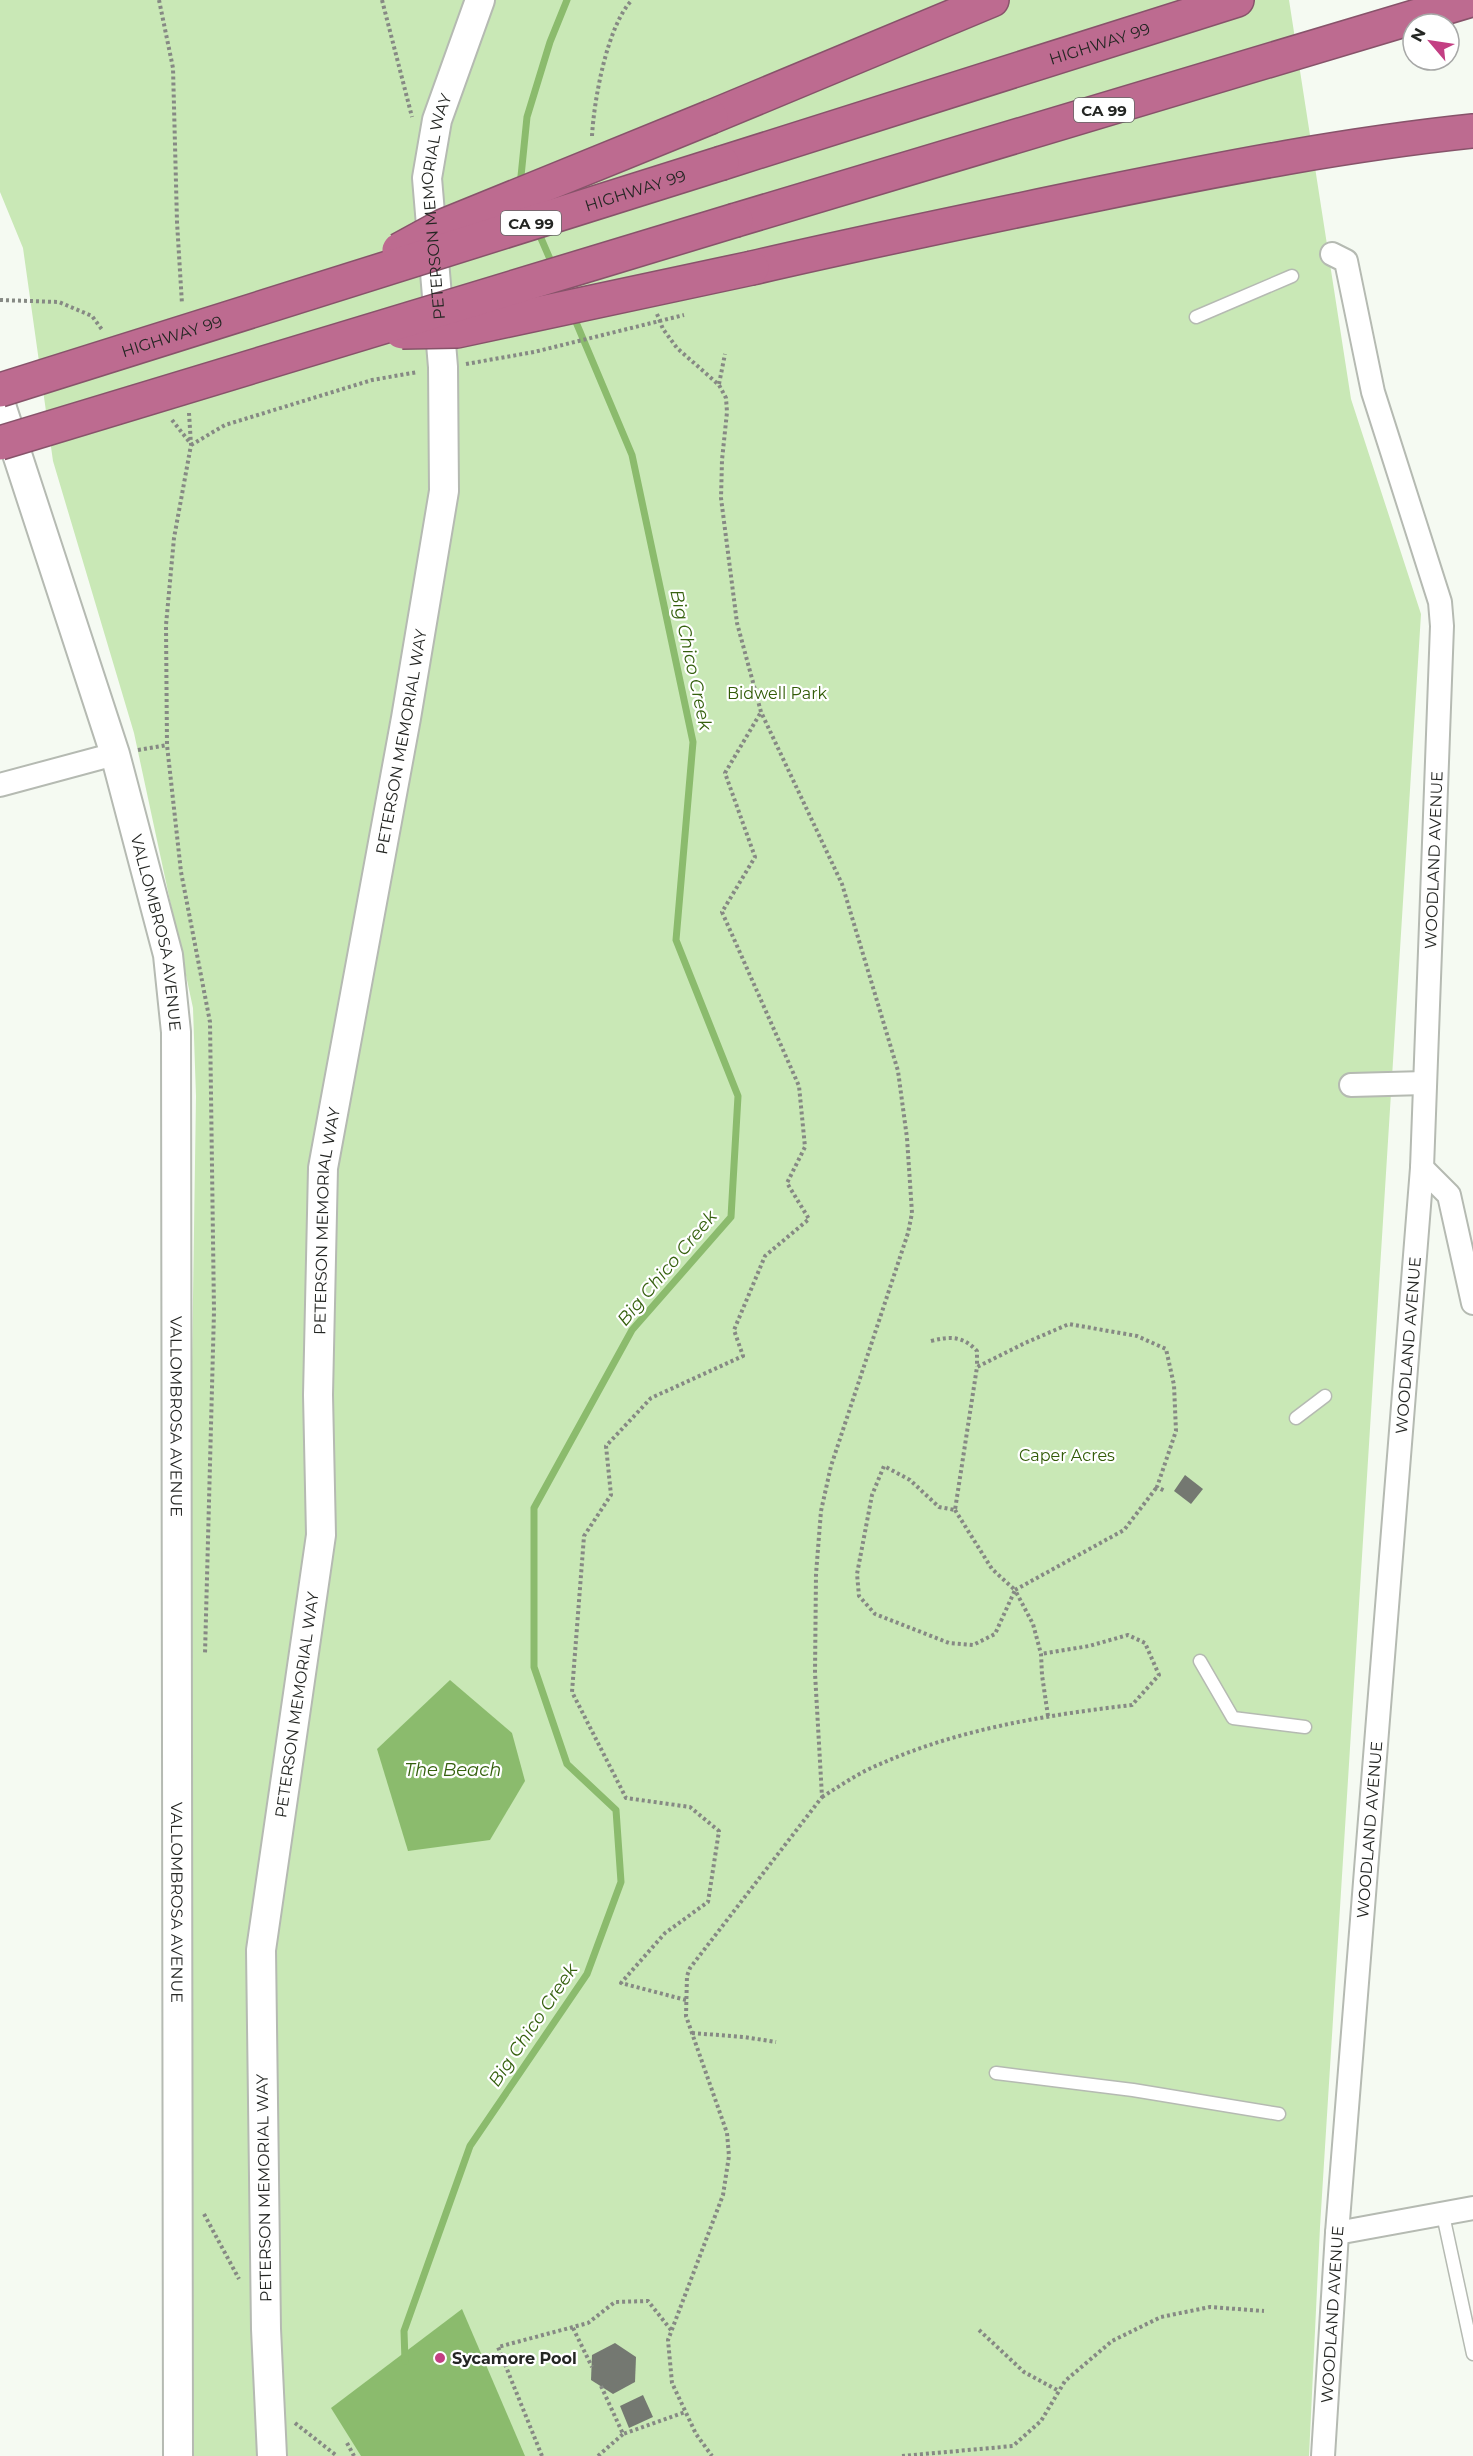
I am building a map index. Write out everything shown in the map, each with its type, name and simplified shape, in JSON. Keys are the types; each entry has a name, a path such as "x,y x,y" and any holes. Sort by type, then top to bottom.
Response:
{"highway":[{"path":"340,284 443,226 992,0"},
{"name":"HIGHWAY 99","path":"0,390 1236,0"},
{"name":"CA 99","path":"0,443 1471,0"},
{"path":"367,332 457,331 886,237 1155,183 1387,140 1473,131"}],"street":[{"name":"PETERSON MEMORIAL WAY","path":"272,2456 262,2146 261,1950 321,1535 318,1395 322,1168 404,729 444,491 443,367 427,178 437,120 480,0"},
{"name":"WOODLAND AVENUE","path":"1323,2456 1337,2233 1422,1168 1442,626 1440,602 1373,392 1346,261 1332,254"},
{"name":"VALLOMBROSA AVENUE","path":"0,402 115,754 168,955 176,1032 178,2456"},
{"path":"0,784 115,754"},
{"path":"1351,1085 1425,1083"},
{"path":"1422,1168 1449,1195 1473,1303"},
{"path":"1337,2233 1473,2208"}],"lane":[{"path":"1196,317 1292,276"},
{"path":"1296,1418 1325,1396"},
{"path":"1200,1661 1233,1718 1305,1727"},
{"path":"996,2073 1133,2090 1279,2114"},
{"path":"1443,2215 1473,2354"}],"path":[{"path":"159,0 173,68 177,222 182,304"},
{"path":"382,0 413,123"},
{"path":"191,445 225,425 360,384 534,352 684,315"},
{"path":"725,354 718,385 726,398 727,412 721,498 737,623 761,712 842,884 898,1071 907,1138 912,1213 909,1233 831,1466 821,1511 816,1574 815,1673 822,1797"},
{"path":"167,745 166,625 174,538 191,445 189,410"},
{"path":"686,2000 621,1983 665,1933 708,1902 719,1831 690,1806 626,1798 572,1692 584,1536 611,1495 606,1446 651,1398 743,1356 734,1330 765,1256 809,1219 787,1183 805,1146 799,1086 722,912 755,857 725,773 761,712"},
{"path":"955,1510 939,1507 910,1480 884,1466 872,1495 857,1574 859,1596 874,1614 949,1643 973,1645 994,1634 1015,1590 1125,1530 1157,1487 1176,1431 1174,1385 1166,1349 1137,1336 1069,1324 977,1367"},
{"path":"931,1341 949,1336 968,1341 977,1351 977,1367 955,1510 992,1569 1015,1590 1033,1624 1041,1654 1048,1717"},
{"path":"1157,1487 1165,1491"},
{"path":"712,2456 696,2434 672,2383 668,2340 723,2195 729,2156 727,2133 686,2016 687,1976 690,1968 822,1797 877,1765 948,1738 1048,1717 1132,1705 1159,1675 1145,1643 1128,1635 1089,1646 1041,1654"},
{"path":"692,2033 776,2042"},
{"path":"542,2456 498,2347 588,2324 615,2302 648,2301 672,2331"},
{"path":"902,2456 1013,2446 1041,2421 1065,2381 1113,2341 1161,2317 1210,2307 1264,2311"},
{"path":"573,2328 592,2367"},
{"path":"979,2331 1024,2372 1059,2391"},
{"path":"601,2386 623,2434"},
{"path":"270,2404 337,2456"},
{"path":"598,2456 623,2434 686,2412"},
{"path":"346,2443 354,2456"}],"green space":[{"name":"Bidwell Park","path":"0,0 1289,0 1351,399 1421,614 1320,2227 1309,2456 194,2456 188,2303 190,1498 196,1096 193,1008 134,733 53,461 23,248 0,192"}],"water":[{"name":"The Beach","path":"450,1680 512,1733 525,1781 490,1840 408,1851 377,1749"},
{"name":"Sycamore Pool","path":"462,2309 525,2456 361,2456 331,2408"}],"building":[{"path":"1185,1475 1203,1489 1191,1504 1174,1491"},
{"path":"615,2343 636,2357 635,2382 613,2394 591,2380 592,2355"},
{"path":"643,2395 653,2417 629,2428 620,2406"}],"waterway":[{"name":"Big Chico Creek","path":"520,186 527,117 550,42 567,0"},
{"name":"Big Chico Creek","path":"537,229 553,266"},
{"name":"Big Chico Creek","path":"405,2361 404,2331 470,2146 587,1974 621,1882 616,1810 567,1764 534,1667 534,1508 632,1330 731,1217 738,1096 676,940 693,742 632,455 573,315"}],"place":[{"name":"Sycamore Pool","path":"440,2358"}],"park label":[{"name":"Caper Acres","path":"1067,1455"}]}
